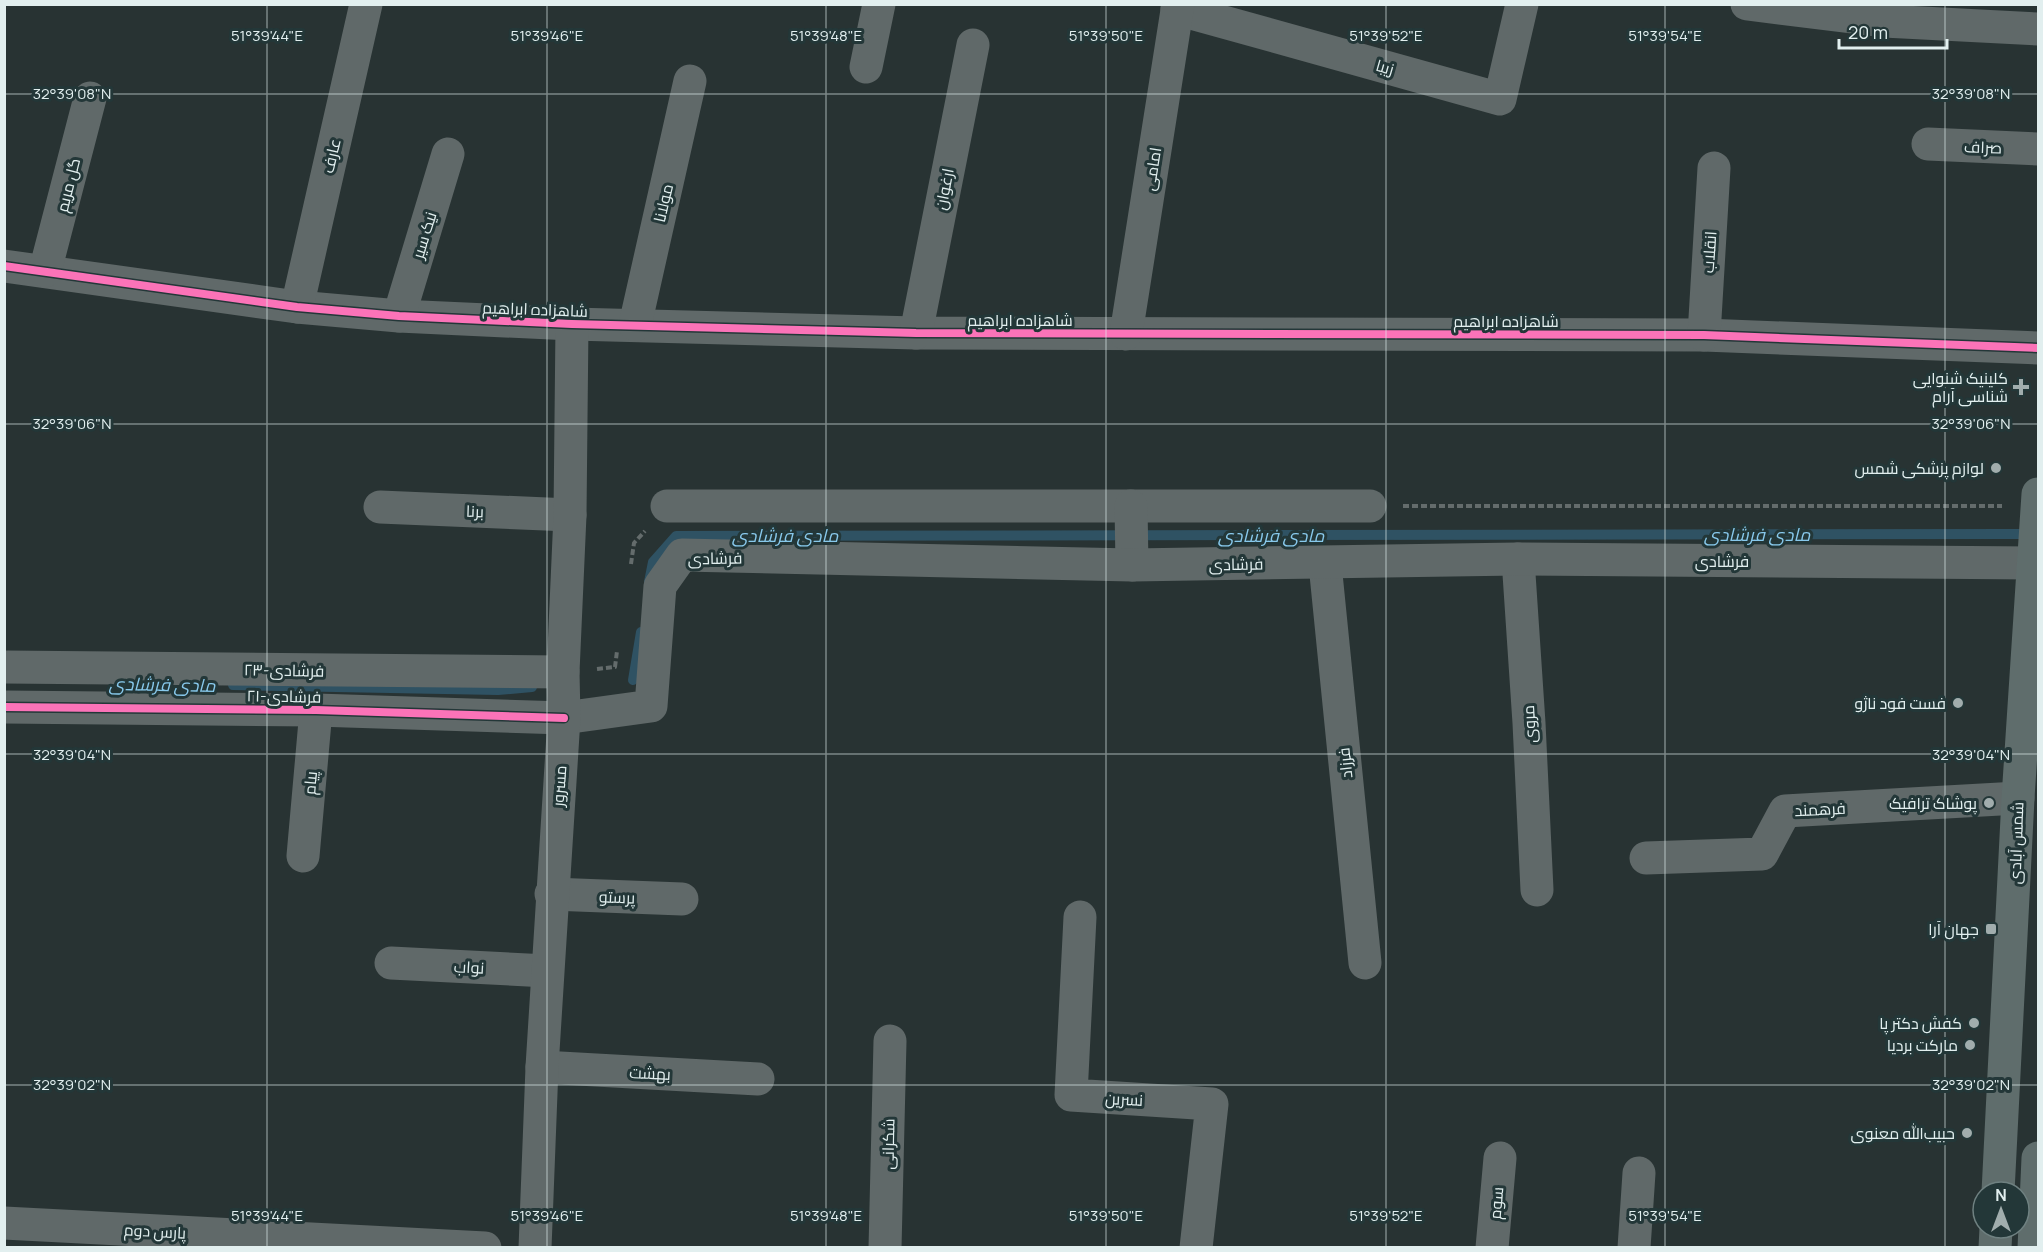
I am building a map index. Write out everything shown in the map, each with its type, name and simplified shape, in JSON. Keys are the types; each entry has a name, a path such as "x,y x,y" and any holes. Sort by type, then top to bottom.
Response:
{"main road":[{"name":"شمس آبادی","path":"1999,1180 2018,798 2038,500"},
{"path":"2034,1248 2038,1158"}],"street":[{"name":"عارف","path":"297,307 366,4"},
{"path":"866,68 879,4"},
{"name":"زیبا","path":"1178,7 1500,99 1522,4"},
{"path":"1747,4 1884,21 2038,29"},
{"name":"امامی","path":"1126,334 1178,7"},
{"name":"ارغوان","path":"916,333 973,45"},
{"name":"مولانا","path":"636,325 690,81"},
{"name":"گل مریم","path":"45,272 90,98"},
{"name":"صراف","path":"1928,144 2038,149"},
{"name":"نیک سیر","path":"399,316 448,154"},
{"name":"انقلاب","path":"1704,335 1714,168"},
{"name":"شاهزاده ابراهیم","path":"4,266 297,307 399,316 572,324 916,333 1704,335 2038,348"},
{"name":"مسرور","path":"535,1248 551,894 564,718 563,672 570,515 572,324"},
{"path":"667,506 1370,506"},
{"path":"1131,506 1132,565"},
{"name":"برنا","path":"380,507 570,515"},
{"name":"فرشادی","path":"564,718 651,706 660,586 682,555 1132,565 1325,564 1518,559 2034,563"},
{"name":"مروی","path":"1518,559 1537,890"},
{"name":"فرزاد","path":"1325,564 1365,963"},
{"name":"۲۳-فرشادی","path":"4,667 563,672"},
{"name":"۲۱-فرشادی","path":"4,707 316,710 564,718"},
{"name":"پیام","path":"303,856 316,710"},
{"name":"فرهمند","path":"1647,858 1762,854 1785,811 2018,798"},
{"name":"پرستو","path":"551,894 682,899"},
{"name":"نسرین","path":"1080,917 1071,1095 1212,1104 1197,1248"},
{"name":"نواب","path":"391,963 547,971"},
{"name":"شکرانی","path":"885,1248 890,1041"},
{"name":"بهشت","path":"542,1067 758,1079"},
{"name":"سوم","path":"1492,1248 1500,1158"},
{"path":"1634,1248 1640,1173"},
{"name":"پارس دوم","path":"4,1223 485,1248"}],"path":[{"path":"1370,506 2038,500"}],"waterway":[{"name":"مادی فرشادی","path":"649,582 653,562 676,536 2020,534"},
{"name":"مادی فرشادی","path":"633,680 641,632"},
{"name":"مادی فرشادی","path":"233,685 498,690 532,687"}],"cycle path":[{"path":"4,266 297,307 399,316 572,324 916,333 1704,335 2038,348"},
{"path":"4,707 316,710 564,718"}],"place":[{"name":"کلینیک شنوایی شناسی آرام","path":"2021,387"},
{"name":"لوازم پزشکی شمس","path":"1996,468"},
{"name":"فست فود ناژو","path":"1958,703"},
{"name":"پوشاک ترافیک","path":"1989,803"},
{"name":"جهان آرا","path":"1991,929"},
{"name":"کفش دکتر پا","path":"1974,1023"},
{"name":"مارکت بردیا","path":"1970,1045"},
{"name":"حبیب‌الله معنوی","path":"1967,1133"}]}
